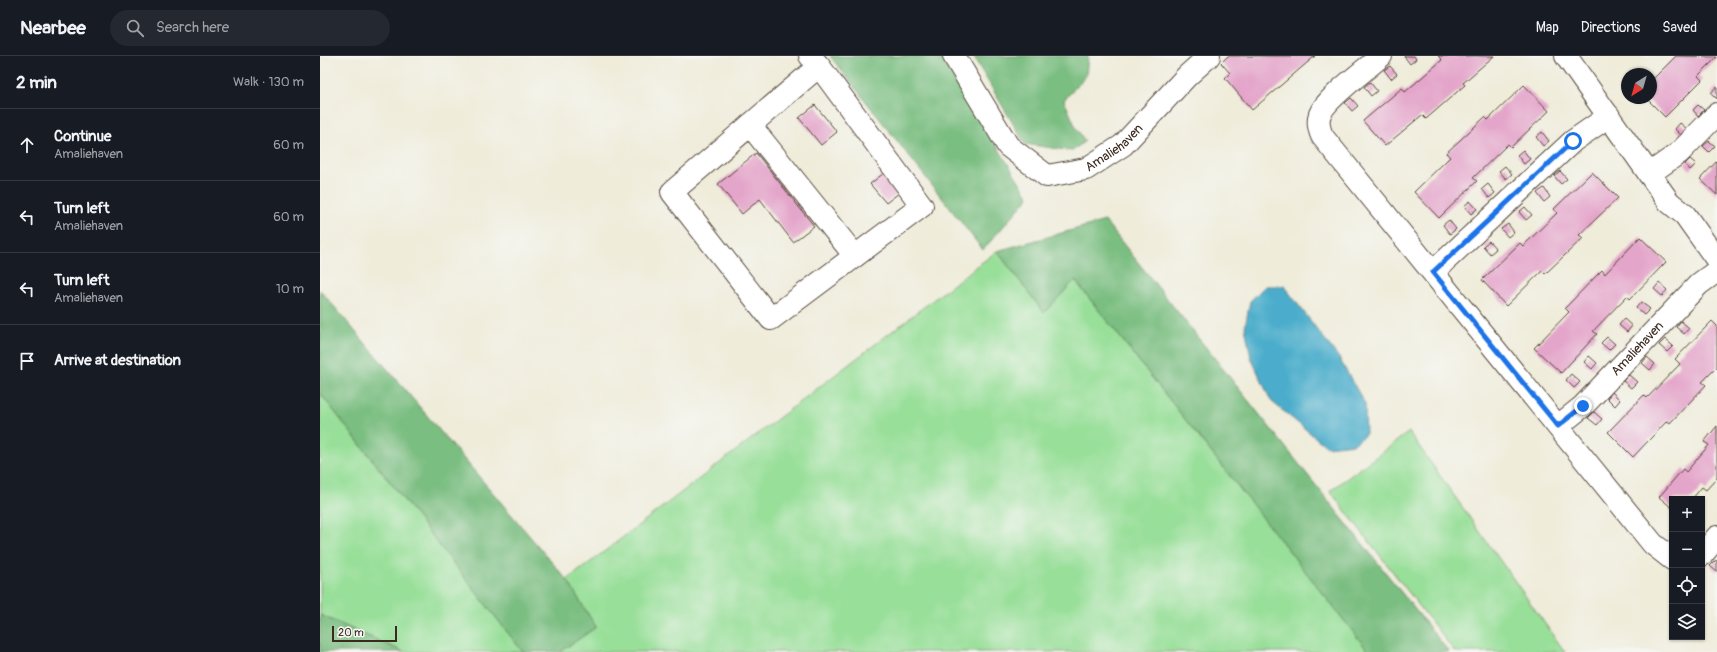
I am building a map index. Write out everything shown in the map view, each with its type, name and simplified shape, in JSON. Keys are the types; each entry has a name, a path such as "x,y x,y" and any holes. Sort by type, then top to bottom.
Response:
{"street":[{"name":"Amaliehaven","path":"954,56 1008,146 1047,176 1086,169 1123,145 1187,76 1209,56"},
{"path":"1381,56 1332,98 1323,108 1319,115 1322,136 1653,544 1669,557"},
{"path":"1566,56 1669,202 1685,215 1717,260"},
{"path":"815,61 922,206 771,319 672,192 750,125 815,61"},
{"path":"1649,174 1679,153 1717,114"},
{"path":"1433,272 1573,141 1609,116"},
{"path":"750,125 855,256"},
{"name":"Amaliehaven","path":"1558,426 1583,406 1699,284 1717,271"},
{"path":"1705,551 1717,537"}],"green space":[{"path":"830,56 940,56 1029,197 983,250"},
{"path":"973,56 1088,56 1086,76 1064,100 1076,128 1085,141 1072,151 1025,144"},
{"path":"1105,221 1449,652 1369,652 1075,280 1044,313 997,251"},
{"path":"997,251 1044,313 1074,279 1369,652 560,652 596,627 567,580"},
{"path":"320,290 567,580 596,627 560,652 523,652 320,393"},
{"path":"320,393 523,652 404,652 320,615"},
{"path":"1409,432 1565,652 1455,652 1330,491"},
{"path":"320,615 404,652 320,652"}],"water":[{"path":"1265,286 1284,286 1339,358 1365,404 1366,434 1354,444 1327,447 1271,401 1251,358 1245,327 1250,301"}],"building":[{"path":"1228,56 1315,56 1252,110 1225,78 1230,73 1221,63"},
{"path":"1404,56 1414,56 1416,59 1410,64"},
{"path":"1438,56 1494,56 1463,83 1465,85 1426,119 1422,115 1385,146 1363,121 1402,88 1405,92 1442,60"},
{"path":"1676,56 1717,57 1698,76 1702,80 1665,117 1652,104 1657,104 1657,75"},
{"path":"1390,66 1397,74 1391,79 1384,70"},
{"path":"1370,82 1377,91 1371,96 1364,87"},
{"path":"1524,85 1549,111 1511,147 1508,144 1473,178 1477,181 1439,218 1414,192 1450,157 1446,153 1485,117 1488,120"},
{"path":"1717,86 1717,99 1711,93"},
{"path":"1351,98 1358,106 1352,111 1345,103"},
{"path":"815,105 837,132 821,145 799,118"},
{"path":"1698,105 1704,110 1698,116 1693,110"},
{"path":"1680,123 1686,128 1681,135 1675,129"},
{"path":"1542,132 1549,141 1543,146 1536,137"},
{"path":"1709,141 1715,146 1709,152 1703,146"},
{"path":"1523,150 1530,159 1524,164 1517,155"},
{"path":"756,153 814,226 793,242 760,199 742,214 718,184"},
{"path":"1690,159 1696,164 1690,170 1685,164"},
{"path":"1717,161 1717,195 1700,179"},
{"path":"1505,166 1512,174 1506,179 1499,171"},
{"path":"1560,171 1567,179 1561,184 1554,176"},
{"path":"1592,172 1618,198 1579,235 1583,238 1545,274 1542,271 1506,306 1482,280 1520,243 1523,246 1557,213 1554,209"},
{"path":"884,173 899,193 886,203 870,184"},
{"path":"1488,184 1495,193 1489,198 1482,189"},
{"path":"1544,188 1550,197 1544,202 1537,193"},
{"path":"1470,201 1477,209 1471,214 1464,206"},
{"path":"1525,207 1532,215 1526,220 1519,212"},
{"path":"1449,220 1456,229 1450,234 1443,225"},
{"path":"1508,224 1514,232 1508,237 1501,229"},
{"path":"1640,237 1666,262 1630,299 1627,296 1593,331 1597,334 1561,373 1534,348 1569,312 1565,308 1602,270 1605,274"},
{"path":"1489,241 1496,249 1490,254 1483,246"},
{"path":"1659,283 1667,290 1662,296 1654,289"},
{"path":"1641,302 1650,309 1644,315 1636,308"},
{"path":"1624,319 1632,326 1627,332 1619,325"},
{"path":"1681,321 1689,328 1684,334 1676,327"},
{"path":"1712,321 1717,326 1717,367 1702,382 1706,385 1670,423 1667,421 1633,457 1608,432 1644,395 1647,398 1680,364 1675,359"},
{"path":"1607,337 1615,344 1609,350 1601,343"},
{"path":"1665,339 1673,346 1667,352 1659,345"},
{"path":"1589,356 1597,363 1592,369 1584,362"},
{"path":"1647,357 1655,364 1650,370 1642,363"},
{"path":"1571,374 1580,382 1574,388 1566,380"},
{"path":"1629,375 1637,382 1631,388 1623,381"},
{"path":"1612,392 1620,400 1615,406 1607,398"},
{"path":"1594,412 1602,419 1597,425 1588,418"},
{"path":"1717,426 1717,478 1706,490 1702,487 1694,496 1669,496 1669,505 1659,497 1683,469 1686,472 1709,445 1704,442"},
{"path":"1716,560 1717,562 1717,572 1710,566"}],"route":[{"path":"1573,141 1433,272 1558,426 1583,406"}]}
